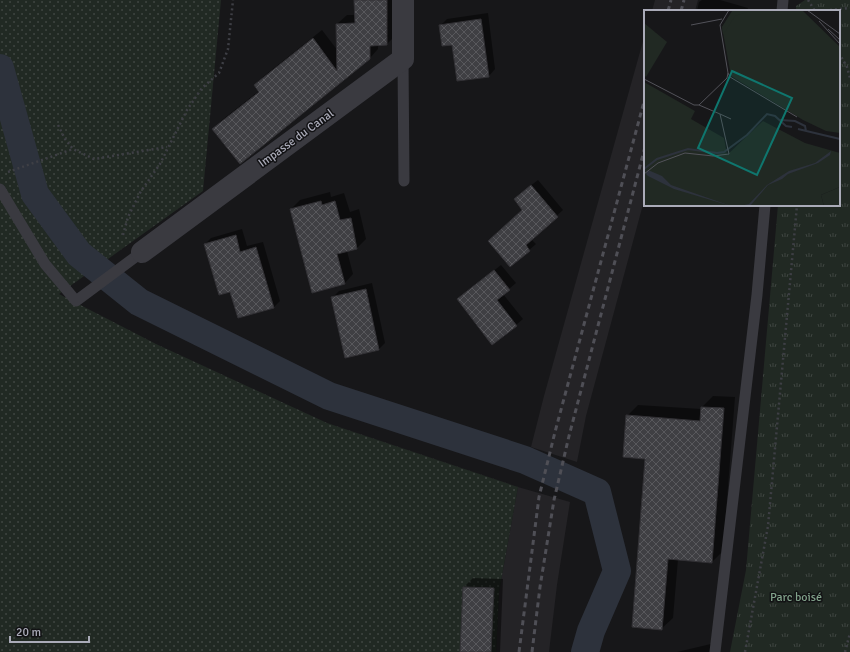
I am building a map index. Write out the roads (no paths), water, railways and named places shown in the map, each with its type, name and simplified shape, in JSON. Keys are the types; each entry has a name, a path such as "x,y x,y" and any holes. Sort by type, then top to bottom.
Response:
{"street":[{"path":"403,0 403,59"},
{"name":"Impasse du Canal","path":"142,252 403,59"}],"lane":[{"path":"782,10 783,0"},
{"path":"403,59 404,181"},
{"path":"0,189 45,264 76,301 142,252"},
{"path":"715,652 757,295 765,206"}],"waterway":[{"path":"0,68 35,194 79,254 139,302 329,396 525,460 597,492 617,571 591,631 585,652"}],"railway":[{"path":"668,10 671,0"},
{"path":"681,10 684,0"},
{"path":"519,652 539,497 555,432 644,102"},
{"path":"532,652 540,587 554,500 569,436 644,151"}],"park label":[{"name":"Parc boisé","path":"796,597"}]}
